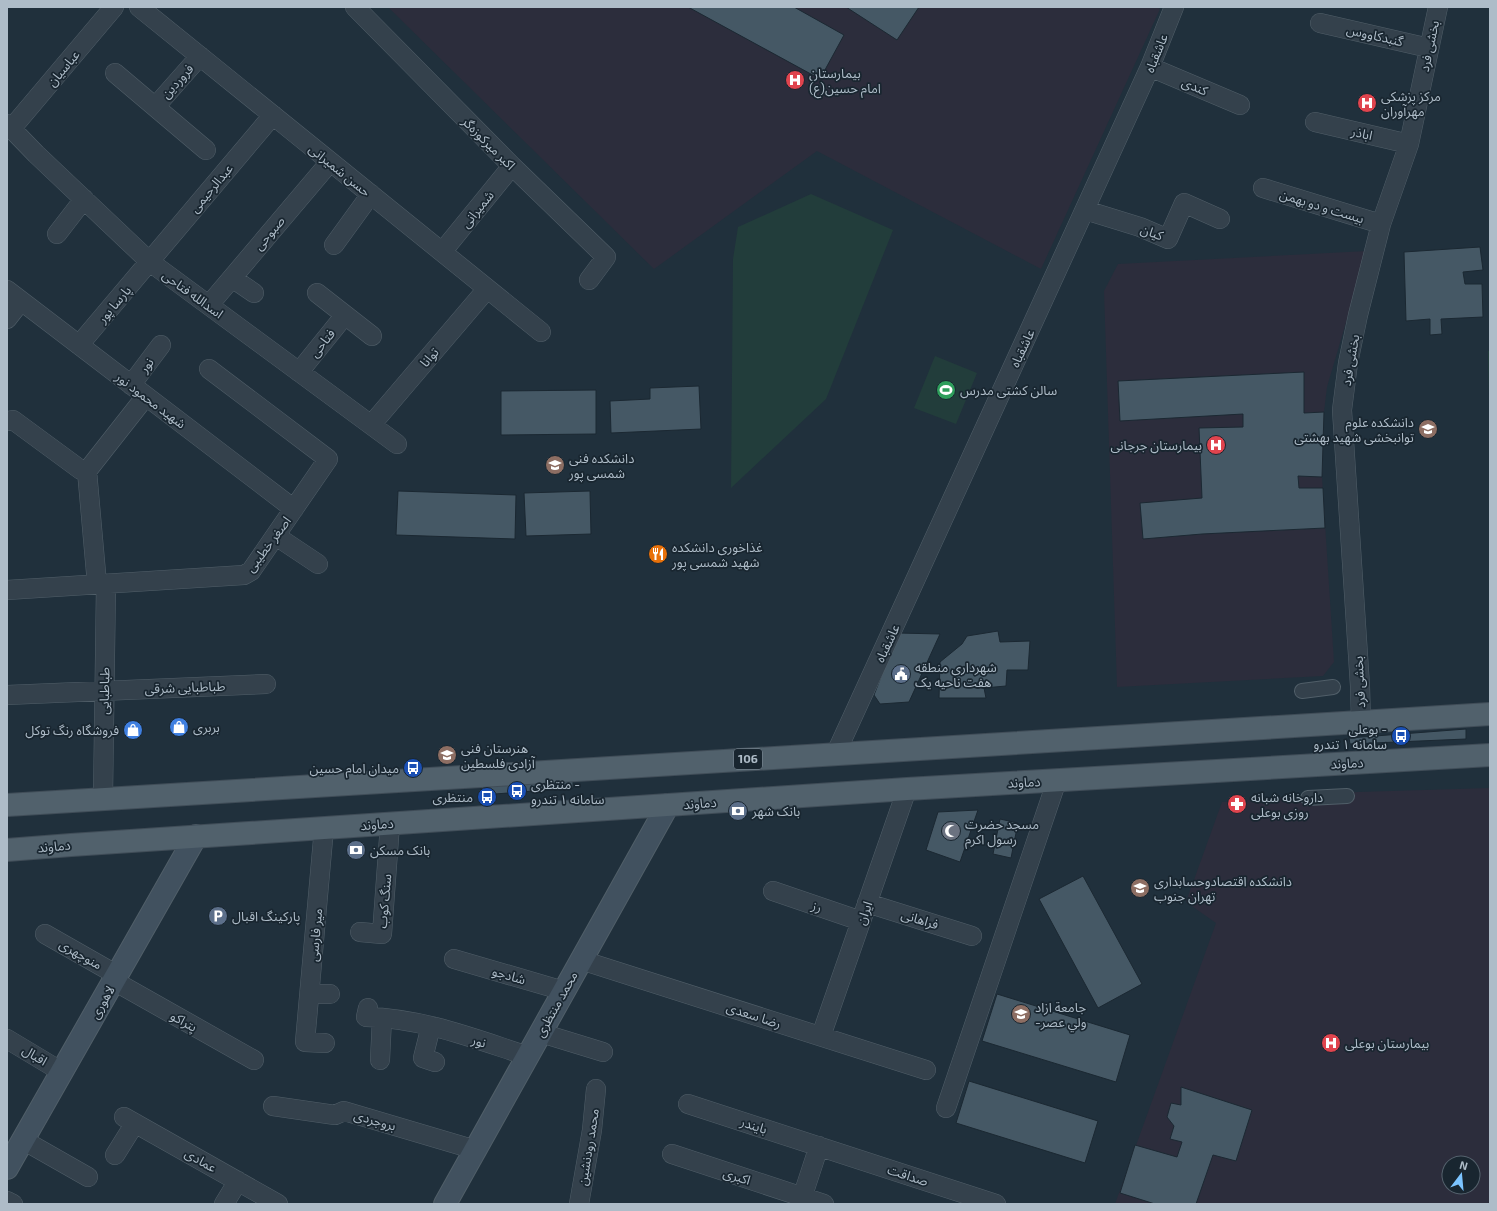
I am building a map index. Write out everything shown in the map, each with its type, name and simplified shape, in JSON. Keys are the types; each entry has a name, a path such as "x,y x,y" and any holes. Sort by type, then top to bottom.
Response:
{"main road":[{"name":"106","path":"7,805 1490,714"},
{"name":"دماوند","path":"7,850 907,789 1490,755"},
{"name":"محمد منتظری","path":"446,1204 668,805"},
{"name":"لاهوری","path":"7,1168 196,836"}],"street":[{"name":"عباسیان","path":"9,126 114,7"},
{"name":"حسن شمیرانی","path":"139,7 541,332"},
{"name":"اکبر میرکوزه‌گر","path":"355,7 512,166 606,257 589,280"},
{"name":"عاشقباه","path":"836,753 1150,67 1174,7"},
{"name":"بخشی فرد","path":"1361,722 1342,410 1348,363 1358,315 1381,224 1409,144 1438,7"},
{"name":"گنبدکاووس","path":"1320,23 1429,48"},
{"name":"فروردین","path":"155,107 200,56"},
{"name":"کندی","path":"1150,67 1240,105"},
{"path":"115,73 206,150"},
{"name":"عبدالرحیمی","path":"150,262 273,115"},
{"name":"اباذر","path":"1315,122 1409,144"},
{"name":"اسدالله فتاحی","path":"9,126 150,262 397,444"},
{"name":"صبوحی","path":"209,305 330,162"},
{"name":"شمیرانی","path":"442,252 512,166"},
{"name":"بیست و دو بهمن","path":"1263,188 1381,224"},
{"path":"334,245 371,194"},
{"path":"57,234 84,199"},
{"name":"کیان","path":"1085,210 1140,227 1168,239 1184,204 1220,219"},
{"name":"پارسا پور","path":"79,345 150,262"},
{"path":"232,278 254,293"},
{"name":"توانا","path":"371,425 487,289"},
{"path":"317,293 372,336"},
{"path":"7,319 14,296"},
{"name":"شهید محمود نور","path":"14,296 294,510"},
{"name":"فتاحی","path":"299,372 345,315"},
{"name":"نور","path":"138,390 161,345"},
{"name":"اصغر خطیبی","path":"7,590 244,576 251,571 328,459 209,369"},
{"path":"7,421 13,420 81,470 87,471 138,390"},
{"name":"طباطبایی","path":"87,471 102,584 104,690 103,798"},
{"path":"276,536 318,564"},
{"name":"طباطبایی شرقی","path":"7,695 266,684"},
{"path":"1302,691 1333,687"},
{"path":"946,1108 1057,780"},
{"name":"ایران","path":"821,1036 907,789"},
{"path":"1308,798 1347,796"},
{"name":"سنگ کوب","path":"360,932 382,934 390,824"},
{"name":"میر فارسی","path":"324,828 305,1042 325,1043"},
{"name":"رز","path":"774,891 864,912"},
{"name":"فراهانی","path":"864,912 972,936"},
{"name":"منوچهری","path":"46,934 115,978"},
{"name":"شادجو","path":"454,959 564,991"},
{"name":"رضا سعدی","path":"581,960 926,1070"},
{"name":"پتراکو","path":"115,978 254,1060"},
{"path":"310,994 330,994"},
{"name":"نور","path":"380,1060 382,1015 430,1026 528,1056"},
{"path":"430,1026 422,1058 435,1062"},
{"path":"541,1033 603,1052"},
{"name":"اقبال","path":"7,1039 62,1072"},
{"name":"محمد رودنشین","path":"579,1204 592,1130 596,1090"},
{"name":"بایندر","path":"688,1104 819,1146"},
{"name":"بروجردی","path":"273,1106 335,1115 344,1111 476,1150"},
{"name":"عمادی","path":"115,1155 129,1120 278,1204"},
{"path":"23,1140 88,1178"},
{"path":"801,1201 819,1146"},
{"name":"صداقت","path":"819,1146 996,1204"},
{"name":"اکبری","path":"672,1154 801,1201 824,1204"},
{"path":"224,1204 238,1181"},
{"path":"7,1201 13,1204"}],"shaded area":[{"name":"بیمارستان امام حسین(ع)","path":"388,7 1157,7 1160,9 1041,269 817,151 654,269"},
{"name":"بیمارستان جرجانی","path":"1367,251 1327,387 1324,412 1322,477 1334,662 1323,676 1117,687 1104,291 1118,264"},
{"name":"بیمارستان بوعلی","path":"1490,788 1490,1204 1115,1204 1216,923 1186,902 1222,802 1358,792"}],"green space":[{"path":"811,194 893,230 826,399 731,488 733,259 738,227"},
{"path":"1488,351 1490,351 1490,440"},
{"name":"سالن کشتی مدرس","path":"935,356 977,373 956,424 914,408"}],"building":[{"path":"688,7 794,7 844,35 820,79"},
{"path":"846,7 919,7 897,40"},
{"path":"1480,247 1483,270 1463,272 1465,284 1482,284 1483,317 1441,319 1442,334 1430,335 1430,319 1406,321 1404,252"},
{"path":"1304,372 1304,413 1324,412 1322,477 1298,476 1299,488 1323,488 1325,528 1202,534 1143,539 1140,503 1202,498 1199,428 1243,427 1243,414 1120,421 1118,381"},
{"path":"699,386 701,429 611,433 610,401 650,399 650,388"},
{"path":"596,390 596,434 501,435 501,391"},
{"path":"398,491 516,495 515,539 396,535"},
{"path":"590,491 591,534 526,536 524,493"},
{"path":"998,631 1000,642 1030,641 1028,670 1007,670 1006,686 984,688 986,698 939,698 940,662 962,644 967,636"},
{"path":"898,633 940,634 909,702 880,704 874,695"},
{"path":"1466,729 1466,739 1350,744 1349,738"},
{"path":"573,780 573,788 482,795 481,786"},
{"name":"مسجد حضرت رسول اکرم","path":"978,810 960,862 926,850 938,812"},
{"path":"1000,819 1018,823 1011,858 993,854"},
{"path":"1083,876 1142,984 1098,1008 1039,899"},
{"path":"997,994 1130,1035 1116,1082 982,1041"},
{"path":"969,1081 1098,1121 1085,1163 956,1123"},
{"path":"1181,1087 1252,1110 1236,1161 1213,1155 1196,1204 1155,1204 1120,1193 1135,1145 1177,1157 1182,1142 1170,1139 1174,1126 1167,1117 1171,1103 1181,1105"}],"place":[{"name":"بیمارستان امام حسین(ع)","path":"795,80"},
{"name":"مرکز پزشکی مهرآوران","path":"1367,103"},
{"name":"سالن کشتی مدرس","path":"946,390"},
{"name":"دانشکده علوم توانبخشی شهید بهشتی","path":"1428,429"},
{"name":"بیمارستان جرجانی","path":"1216,445"},
{"name":"دانشکده فنی شمسی پور","path":"555,465"},
{"name":"غذاخوری دانشکده شهید شمسی پور","path":"658,554"},
{"name":"شهرداری منطقه هفت ناحیه یک","path":"901,674"},
{"name":"بربری","path":"179,727"},
{"name":"فروشگاه رنگ توکل","path":"133,730"},
{"name":"بوعلی - سامانه ۱ تندرو","path":"1401,736"},
{"name":"هنرستان فنی آزادی فلسطین","path":"447,755"},
{"name":"میدان امام حسین","path":"413,768"},
{"name":"منتظری - سامانه ۱ تندرو","path":"517,791"},
{"name":"منتظری","path":"487,797"},
{"name":"داروخانه شبانه روزی بوعلی","path":"1237,804"},
{"name":"بانک شهر","path":"738,811"},
{"name":"مسجد حضرت رسول اکرم","path":"951,831"},
{"name":"بانک مسکن","path":"356,850"},
{"name":"دانشکده اقتصادوحسابداری تهران جنوب","path":"1140,888"},
{"name":"پارکینگ اقبال","path":"218,916"},
{"name":"جامعة ازاد -ولي عصر","path":"1021,1014"},
{"name":"بیمارستان بوعلی","path":"1331,1043"}]}
